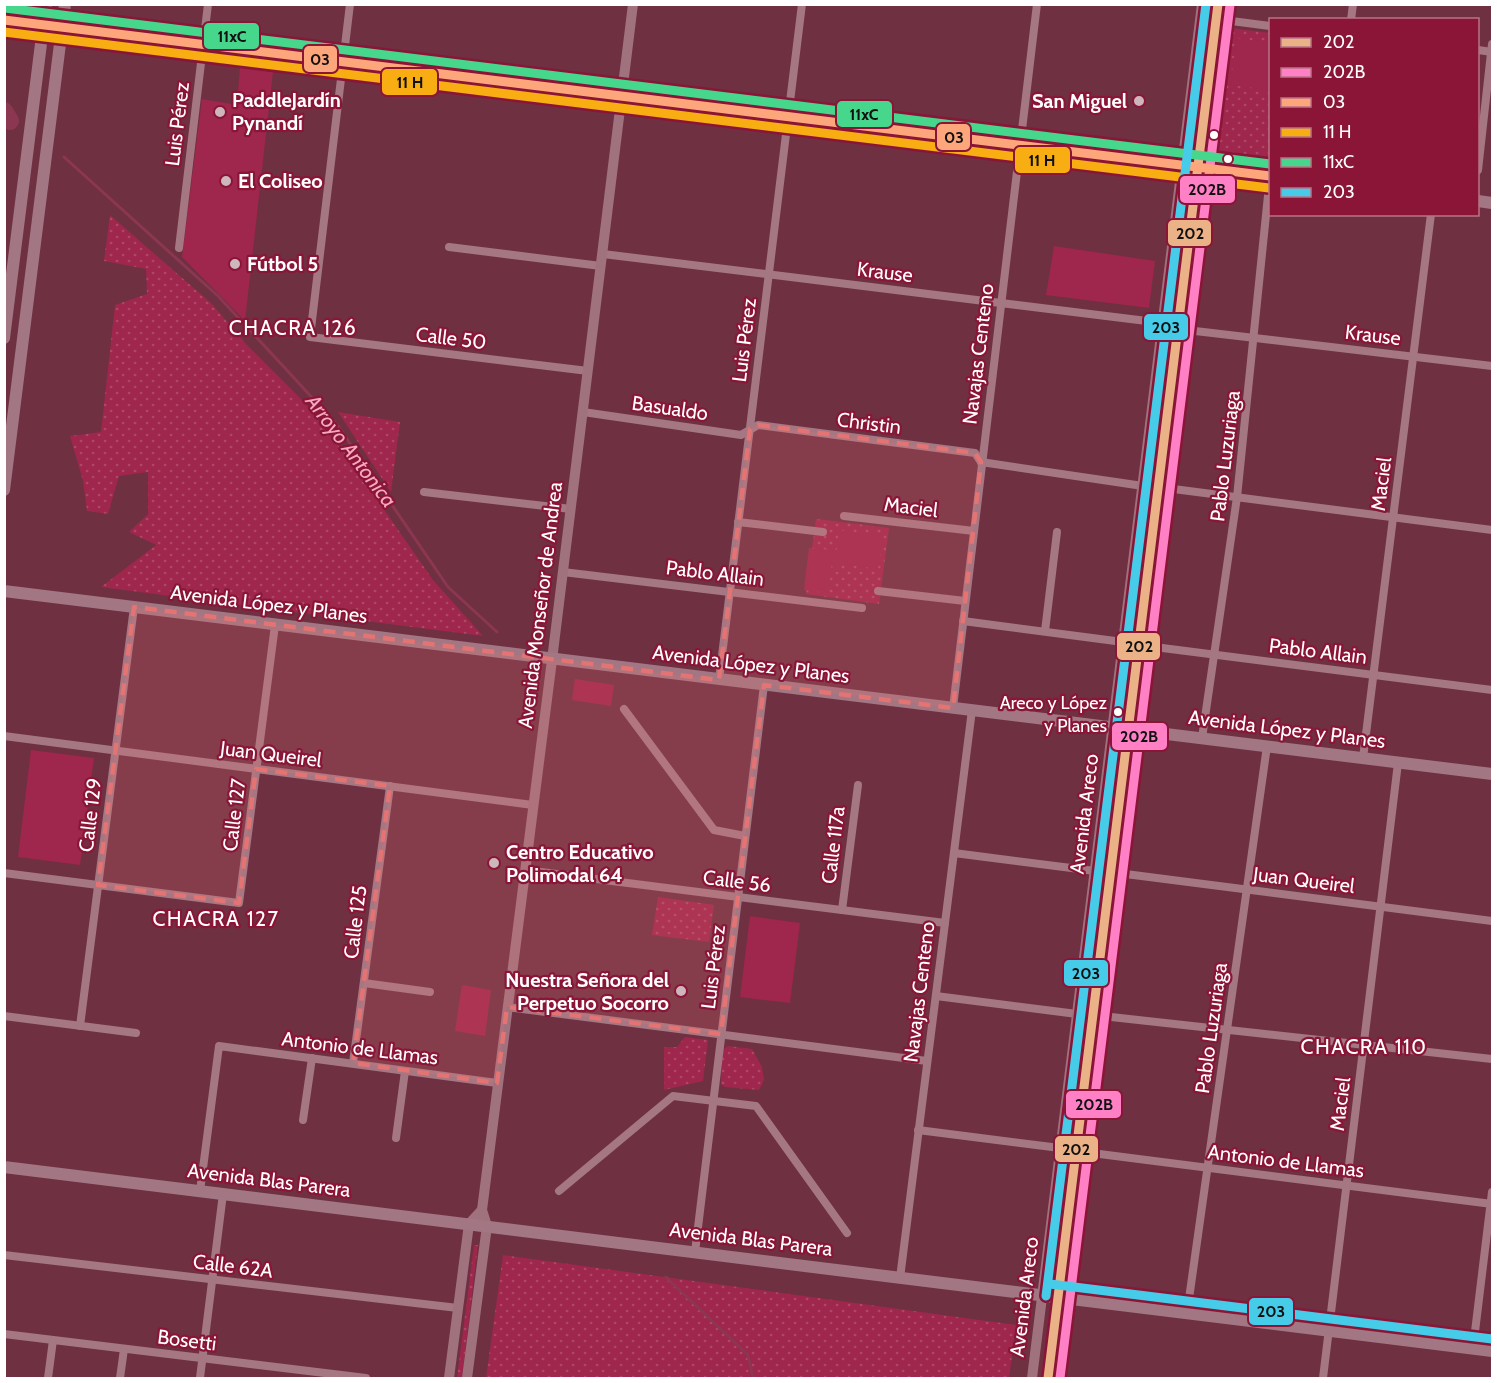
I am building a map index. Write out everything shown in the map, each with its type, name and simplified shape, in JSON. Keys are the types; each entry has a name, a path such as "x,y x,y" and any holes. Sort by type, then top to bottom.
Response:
{"main road":[{"path":"4,338 46,4"},
{"path":"4,490 65,4"},
{"name":"Avenida Monseñor de Andrea","path":"467,1378 487,1226 482,1210 497,1083 633,4"},
{"name":"Avenida Areco","path":"1032,1378 1202,4"},
{"name":"Avenida Areco","path":"1048,1378 1218,4"},
{"path":"4,20 1269,176"},
{"name":"Avenida López y Planes","path":"4,591 1492,774"},
{"name":"Avenida Blas Parera","path":"4,1167 1492,1351"},
{"path":"449,1378 469,1224 482,1210"}],"street":[{"name":"Luis Pérez","path":"179,248 208,4"},
{"path":"343,61 350,4"},
{"name":"Luis Pérez","path":"719,680 802,4"},
{"name":"Navajas Centeno","path":"953,708 1037,4"},
{"path":"1216,19 1269,26"},
{"path":"1479,161 1492,49"},
{"name":"Calle 50","path":"343,61 310,337 588,371"},
{"name":"Pablo Luzuriaga","path":"1202,738 1238,497 1269,187"},
{"name":"Maciel","path":"1364,758 1431,216"},
{"path":"449,247 601,266"},
{"name":"Krause","path":"603,254 1163,323"},
{"name":"Krause","path":"1178,329 1492,366"},
{"name":"Basualdo","path":"583,412 741,435 750,429"},
{"name":"Christin","path":"750,429 758,425 975,453 981,462"},
{"path":"981,462 1143,486"},
{"path":"1158,487 1492,530"},
{"path":"424,492 571,509"},
{"name":"Maciel","path":"844,516 974,531"},
{"path":"738,522 823,532"},
{"path":"1045,631 1057,532"},
{"name":"Pablo Allain","path":"563,572 862,608"},
{"path":"878,591 965,602"},
{"name":"Calle 129","path":"80,1026 134,607"},
{"path":"963,621 1123,642"},
{"name":"Calle 127","path":"98,885 239,903 275,625"},
{"name":"Pablo Allain","path":"1138,645 1492,690"},
{"name":"Luis Pérez","path":"695,1252 764,685"},
{"path":"624,709 714,830 745,836"},
{"name":"Navajas Centeno","path":"900,1278 972,710"},
{"name":"Juan Queirel","path":"4,736 533,805"},
{"name":"Pablo Luzuriaga","path":"1187,1313 1267,746"},
{"name":"Maciel","path":"1323,1378 1398,763"},
{"name":"Calle 117a","path":"842,910 858,785"},
{"name":"Calle 125","path":"353,1063 390,786"},
{"path":"954,853 1095,871"},
{"name":"Calle 56","path":"525,870 945,923"},
{"name":"Juan Queirel","path":"1110,872 1492,921"},
{"path":"4,873 98,885"},
{"path":"364,983 430,992"},
{"path":"936,996 1077,1014"},
{"path":"507,1007 927,1061"},
{"path":"1093,1015 1492,1059"},
{"path":"4,1016 136,1033"},
{"name":"Antonio de Llamas","path":"200,1191 219,1046 497,1083"},
{"path":"303,1120 312,1058"},
{"path":"396,1138 405,1071"},
{"path":"559,1191 673,1096 756,1106 847,1233"},
{"path":"918,1130 1060,1148"},
{"name":"Antonio de Llamas","path":"1076,1151 1492,1204"},
{"path":"1473,1348 1492,1192"},
{"path":"200,1378 223,1194"},
{"name":"Calle 62A","path":"4,1255 458,1308"},
{"name":"Bosetti","path":"4,1334 366,1378"},
{"path":"48,1378 53,1340"},
{"path":"120,1378 124,1349"}],"highlighted area":[{"path":"758,425 975,453 981,462 953,708 764,685 721,1034 507,1007 497,1083 353,1063 390,786 256,769 239,903 98,885 134,607 719,680 750,429"}],"shaded area":[{"path":"1223,27 1269,33 1269,166 1206,159"},
{"path":"1237,38 1269,43 1269,90 1230,85"},
{"name":"El Coliseo","path":"240,67 273,72 245,321 182,257 202,99 237,105"},
{"path":"110,215 212,304 245,343 302,400 344,452 433,580 483,636 101,587 156,545 129,532 148,514 148,472 119,476 108,514 87,511 83,481 70,436 101,432 115,305 147,294 146,269 104,261"},
{"path":"1054,246 1155,261 1149,308 1046,295"},
{"path":"338,412 400,422 391,492"},
{"path":"816,519 889,528 879,604 806,594"},
{"path":"839,530 883,536 878,569 835,563"},
{"path":"809,548 833,550 829,593 804,590"},
{"path":"575,679 614,685 611,706 572,700"},
{"path":"31,750 94,758 80,865 18,857"},
{"path":"658,897 714,905 709,942 652,935"},
{"path":"750,916 800,923 790,1003 740,997"},
{"path":"462,985 491,990 485,1036 455,1031"},
{"path":"685,1037 708,1040 703,1081 664,1090 664,1047 677,1047"},
{"path":"728,1046 752,1049 762,1067 764,1080 759,1090 725,1087 721,1084 722,1050"},
{"path":"474,1245 478,1245 462,1378 457,1378"},
{"path":"503,1255 1016,1325 1009,1378 486,1378"}],"waterway":[{"name":"Arroyo Antonica","path":"4,111 10,121"},
{"name":"Arroyo Antonica","path":"64,157 218,296 338,426 448,587 497,632"},
{"name":"Arroyo Antonica","path":"666,1277 748,1355 753,1378"}],"transit line":[{"name":"203","path":"1046,1296 1206,4"},
{"name":"202","path":"1048,1378 1218,4"},
{"name":"202B","path":"1060,1378 1230,5"},
{"name":"11xC","path":"5,8 1269,164"},
{"name":"03","path":"4,20 1269,176"},
{"path":"4,32 1269,188"},
{"name":"203","path":"1050,1284 1492,1339"}],"place":[{"name":"San Miguel","path":"1139,101"},
{"name":"PaddleJardín Pynandí","path":"220,112"},
{"name":"El Coliseo","path":"226,181"},
{"name":"Fútbol 5","path":"235,264"},
{"name":"Areco y López y Planes","path":"1118,712"},
{"name":"Centro Educativo Polimodal 64","path":"494,863"},
{"name":"Nuestra Señora del Perpetuo Socorro","path":"681,991"}],"district":[{"name":"CHACRA 126","path":"293,328"},
{"name":"CHACRA 127","path":"216,919"},
{"name":"CHACRA 110","path":"1364,1047"}]}
